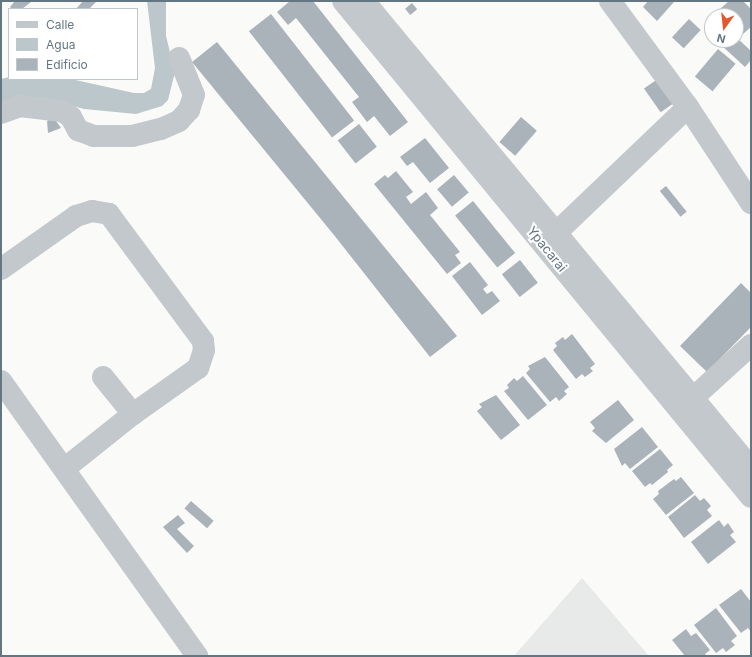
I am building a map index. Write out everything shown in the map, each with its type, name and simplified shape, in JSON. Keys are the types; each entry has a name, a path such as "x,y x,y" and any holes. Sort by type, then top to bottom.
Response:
{"street":[{"path":"610,1 688,107 745,177 751,203"},
{"name":"Ypacarai","path":"357,5 584,279 751,497"},
{"path":"1,113 20,106 62,111 71,117 78,130 94,136 132,136 161,128 179,121 189,110 194,95 179,58"},
{"path":"557,232 688,107"},
{"name":"Ypacarai","path":"445,112 557,232 584,279 693,398 751,468"},
{"path":"1,269 76,216 92,211 109,214 121,227 203,341 204,350 198,368 133,414 64,469"},
{"path":"693,398 751,345"},
{"path":"103,377 133,414"},
{"path":"1,381 197,656"}],"shaded area":[{"path":"582,578 649,656 514,656"}],"water":[{"path":"147,1 166,1 166,36 175,72 168,100 162,106 136,114 84,109 59,102 1,105 1,79 8,77 8,80 76,80 134,93 144,93 151,89 155,68"}],"building":[{"path":"15,1 31,2 23,8 10,7"},
{"path":"83,1 97,1 90,8 77,8"},
{"path":"290,1 313,1 408,122 390,136 374,116 367,122 352,102 359,97 296,18 288,25 277,12"},
{"path":"648,1 674,2 657,21 643,7"},
{"path":"729,1 743,1 751,9 751,27 744,33 744,8 721,8"},
{"path":"412,3 417,9 410,15 405,9"},
{"path":"271,14 354,120 332,138 249,31"},
{"path":"689,19 701,30 684,48 672,37"},
{"path":"217,42 457,336 430,357 334,235 192,62"},
{"path":"744,44 751,51 751,60 745,67 724,48 744,48"},
{"path":"718,49 736,64 712,91 695,77"},
{"path":"662,76 679,100 661,112 644,89"},
{"path":"521,117 537,131 515,156 499,142"},
{"path":"54,118 61,128 48,133 47,121"},
{"path":"359,124 377,147 356,163 338,141"},
{"path":"425,138 449,168 430,183 413,162 407,166 400,157"},
{"path":"396,171 413,192 406,197 411,204 426,192 438,208 430,215 460,252 455,255 461,263 447,274 374,184 385,175 388,178"},
{"path":"454,175 469,193 452,207 437,189"},
{"path":"666,186 687,212 681,217 660,191"},
{"path":"473,201 515,253 497,268 455,215"},
{"path":"520,260 538,283 520,297 502,274"},
{"path":"470,262 488,285 483,289 487,294 492,291 500,301 482,315 452,276"},
{"path":"741,283 751,293 751,327 707,372 680,346"},
{"path":"572,334 595,364 590,368 593,371 585,377 582,374 576,379 553,350 557,346 555,343 563,337 565,340"},
{"path":"545,357 569,387 564,391 567,394 559,401 556,397 550,402 526,373 530,369 528,366"},
{"path":"523,376 547,405 528,420 504,391 509,388 507,385 514,378 517,381"},
{"path":"496,395 520,425 501,440 477,411 482,407 479,404"},
{"path":"618,400 634,420 606,443 592,431 595,428 590,422"},
{"path":"642,427 658,447 630,469 625,463 622,466 614,449"},
{"path":"660,449 673,465 667,470 668,472 652,485 650,483 645,487 632,471"},
{"path":"681,477 694,493 666,515 653,499 659,494 658,491 674,479 676,481"},
{"path":"695,495 700,501 704,498 711,506 707,510 712,516 684,538 668,517"},
{"path":"191,501 214,521 207,528 184,509"},
{"path":"178,515 185,523 177,529 194,546 187,553 163,527"},
{"path":"719,520 724,527 728,523 734,532 730,535 736,542 708,564 691,542"},
{"path":"741,589 751,602 751,632 748,628 741,633 719,605"},
{"path":"716,608 737,636 731,641 735,645 726,652 723,648 716,653 694,625"},
{"path":"686,629 691,636 696,633 710,650 705,654 707,656 685,656 672,640"}]}
